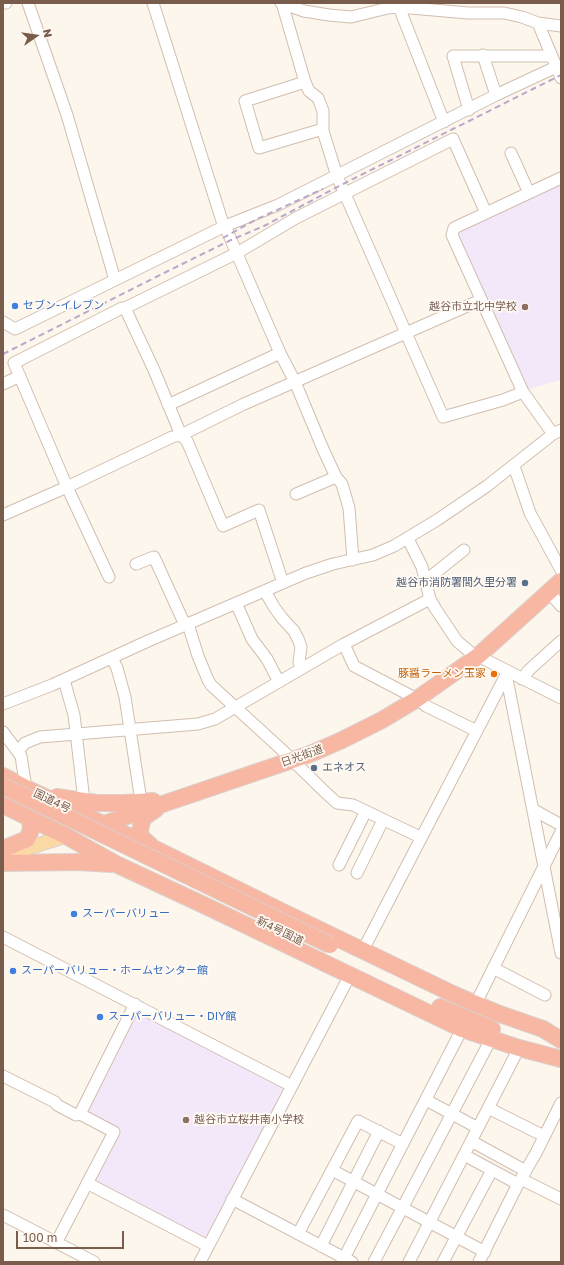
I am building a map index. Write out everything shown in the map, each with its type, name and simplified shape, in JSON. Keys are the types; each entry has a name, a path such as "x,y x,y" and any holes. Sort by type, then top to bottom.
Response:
{"highway":[{"name":"日光街道","path":"66,836 292,761 362,731 417,699 477,657 558,575"},
{"name":"国道4号","path":"3,776 151,846 453,994 543,1029 561,1040"},
{"name":"新4号国道","path":"3,786 453,1013 561,1055"},
{"path":"30,790 84,801 111,803 141,801 167,802"},
{"name":"新4号国道","path":"3,796 101,845 328,949 458,1006 493,1020 561,1040"},
{"path":"151,846 142,837 140,830 141,822 143,818 167,802"},
{"path":"3,805 66,836 118,865 462,1029 519,1048 561,1059"},
{"path":"3,849 27,839 31,830 30,819"},
{"path":"3,863 103,863 118,865"}],"main road":[{"name":"日光街道","path":"3,856 66,836"}],"street":[{"path":"28,3 67,115 114,280"},
{"path":"153,3 223,224 280,353 295,382 336,477 342,484 348,508 353,560"},
{"path":"281,3 328,16 351,17 399,5 424,6 468,12 504,8 538,23 561,26"},
{"path":"281,3 305,82 309,91 318,98 323,111 323,129 337,176 443,417 503,400 523,392"},
{"path":"399,5 444,122"},
{"path":"538,23 561,78"},
{"path":"483,55 496,95"},
{"path":"469,110 452,56 551,56"},
{"path":"3,322 15,330 225,226 278,205 469,110 496,95 556,67"},
{"path":"305,82 245,101 259,148 323,129"},
{"path":"108,574 67,487 14,363 122,308 125,308 237,253 296,218 453,139 486,213"},
{"path":"511,153 529,193"},
{"path":"3,704 64,680 71,675 283,583 333,564 383,552 408,539 487,486 557,432 523,392 452,236 454,228 561,178"},
{"path":"3,515 67,487 172,437 181,435 244,404 481,300"},
{"path":"125,308 154,370 181,435 187,440 223,526 259,510 283,583"},
{"path":"168,405 280,353"},
{"path":"3,384 20,376"},
{"path":"514,466 530,513 558,575 561,606"},
{"path":"296,494 336,477"},
{"path":"408,539 422,567 430,599 454,638 477,657 507,673 561,698"},
{"path":"425,581 464,550"},
{"path":"136,564 154,557 187,625 211,685 235,706 336,803 352,805 420,837"},
{"path":"266,591 274,608 299,640 301,647 299,662 301,669"},
{"path":"18,751 22,745 33,739 45,736 198,724 216,719 235,706 344,644 430,599"},
{"path":"236,603 252,638 267,659 279,682"},
{"path":"522,679 529,670 561,641"},
{"path":"344,644 354,666 417,699 426,706 477,731"},
{"path":"112,658 117,668 125,697 141,801"},
{"path":"363,950 420,837 507,673"},
{"path":"507,673 561,953"},
{"path":"64,680 74,715 84,801"},
{"path":"3,732 21,756 30,790"},
{"path":"534,810 561,825"},
{"path":"338,865 366,812"},
{"path":"357,873 383,820"},
{"path":"476,1003 561,832"},
{"path":"187,897 200,871"},
{"path":"272,938 285,913"},
{"path":"3,938 135,1004 292,1086"},
{"path":"494,968 545,995"},
{"path":"200,1262 350,975"},
{"path":"80,1114 135,1004"},
{"path":"232,1199 321,1246 346,1261 377,1194 462,1029"},
{"path":"374,1262 491,1039"},
{"path":"409,1262 519,1048"},
{"path":"3,1076 55,1102 57,1105 76,1115 80,1114 114,1132 56,1243"},
{"path":"426,1100 478,1128"},
{"path":"479,1262 561,1103"},
{"path":"488,1108 544,1136"},
{"path":"298,1234 358,1121 403,1144"},
{"path":"321,1246 379,1132"},
{"path":"471,1141 522,1178 561,1199"},
{"path":"464,1155 492,1170 522,1178"},
{"path":"332,1170 485,1252"},
{"path":"443,1262 492,1170"},
{"path":"87,1183 208,1246"},
{"path":"3,1215 56,1243 80,1259 94,1262"}],"shaded area":[{"name":"越谷市立北中学校","path":"561,184 561,380 526,390 456,235 457,230"},
{"name":"越谷市立桜井南小学校","path":"139,1012 280,1086 283,1089 207,1238 202,1239 96,1183 93,1178 121,1129 88,1112 87,1107 134,1013"}],"railway":[{"path":"3,354 231,240 264,226 341,185 561,75"},
{"path":"223,238 257,219 323,189"}],"place":[{"name":"セブン-イレブン","path":"15,306"},
{"name":"越谷市立北中学校","path":"525,307"},
{"name":"越谷市消防署間久里分署","path":"525,583"},
{"name":"豚醤ラーメン玉家","path":"494,674"},
{"name":"エネオス","path":"314,768"},
{"name":"スーパーバリュー","path":"74,914"},
{"name":"スーパーバリュー・ホームセンター館","path":"13,971"},
{"name":"スーパーバリュー・DIY館","path":"100,1017"},
{"name":"越谷市立桜井南小学校","path":"186,1120"}]}
